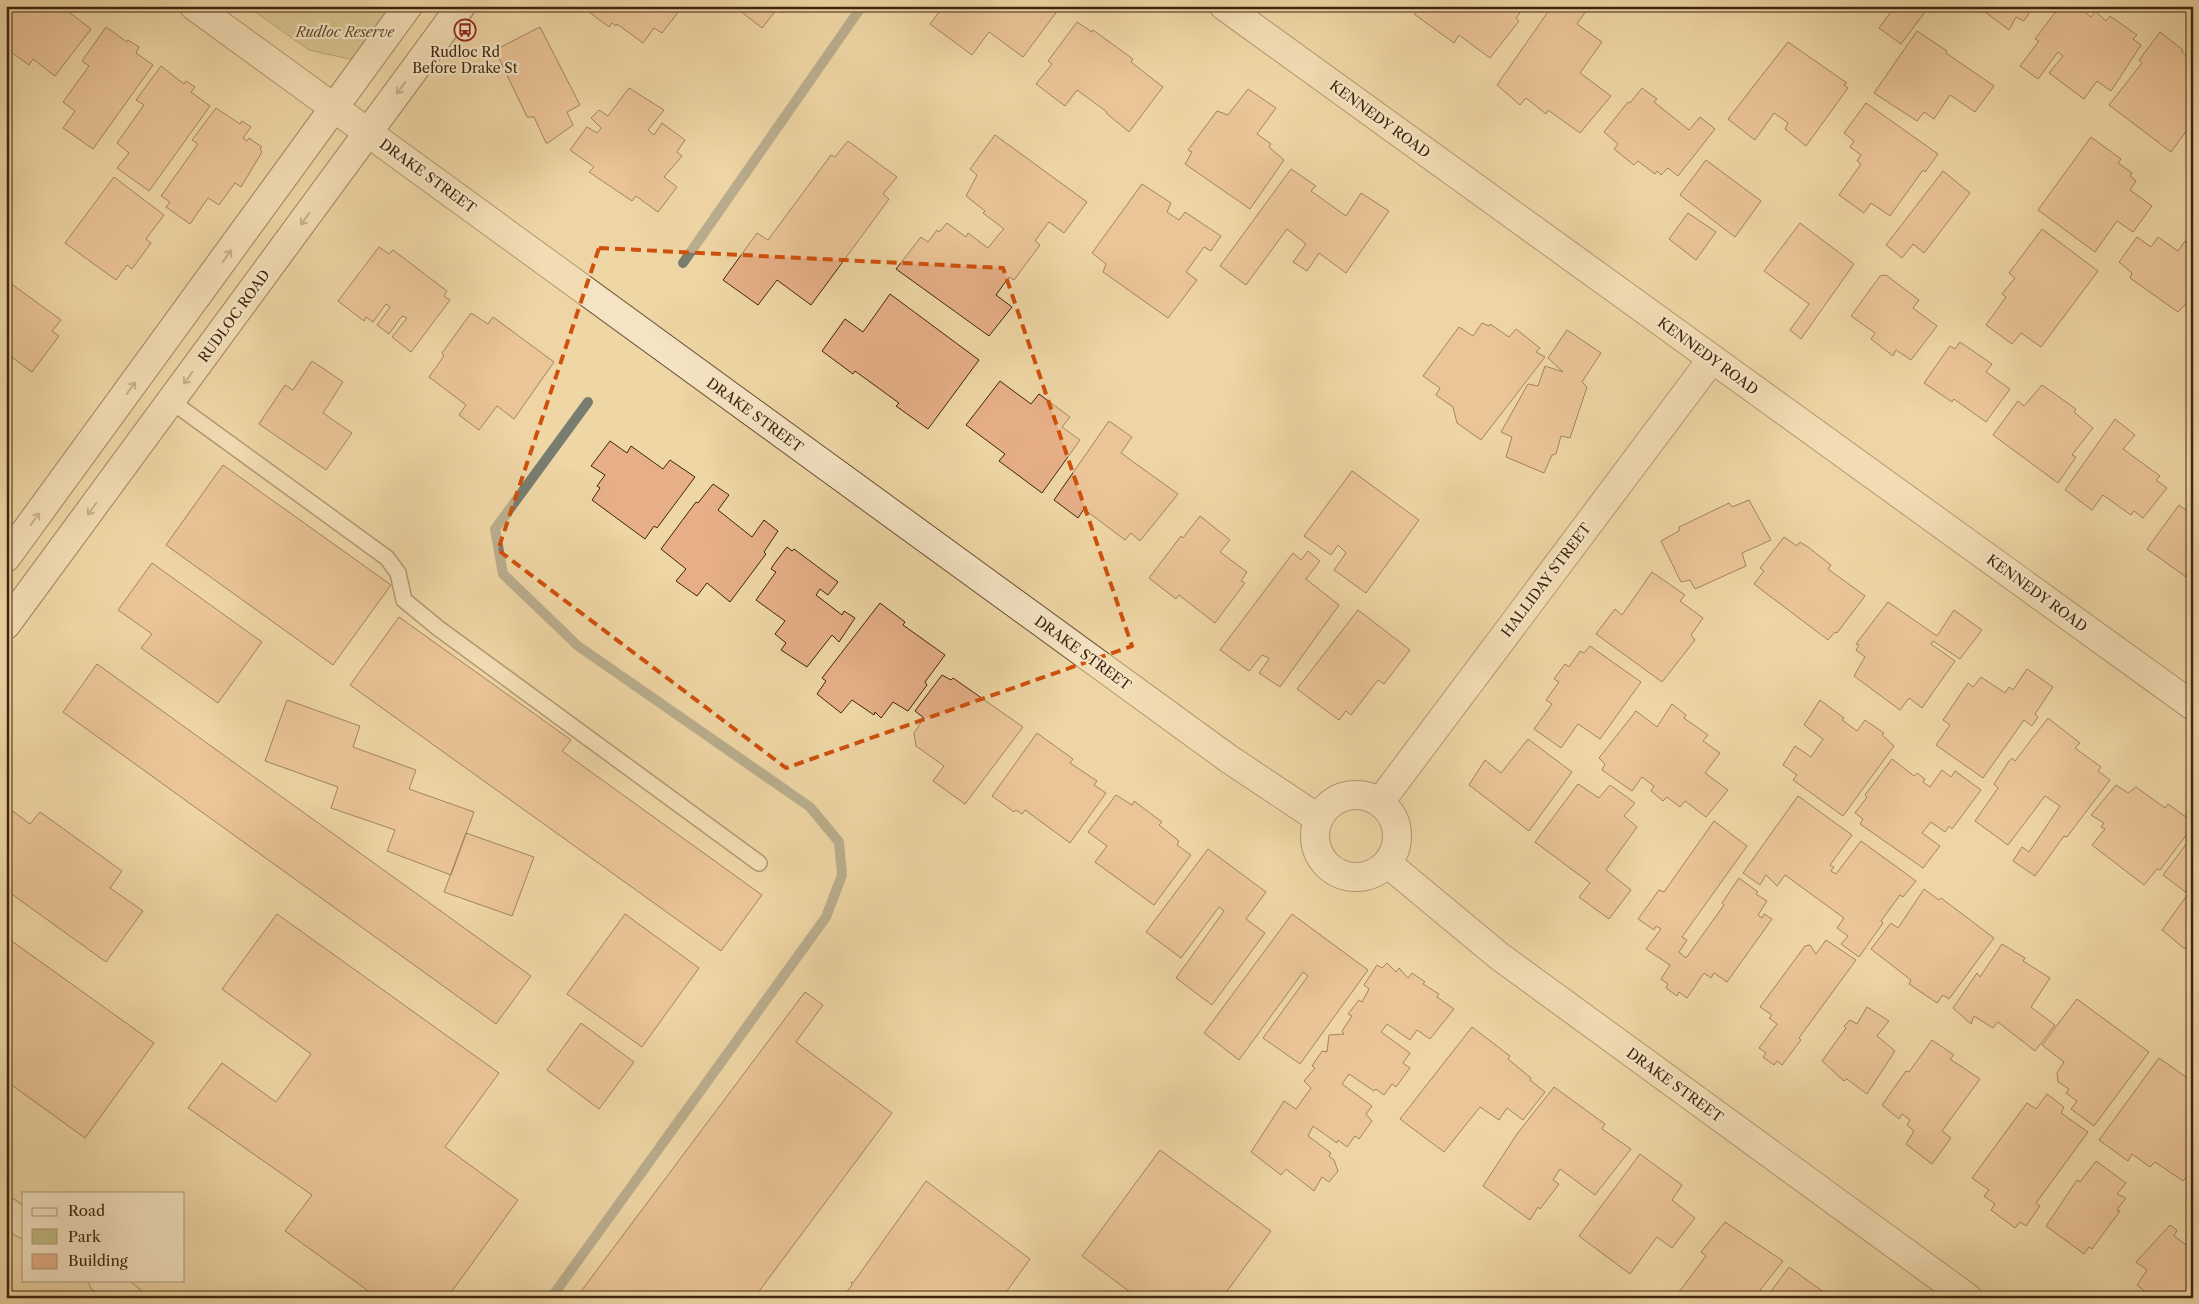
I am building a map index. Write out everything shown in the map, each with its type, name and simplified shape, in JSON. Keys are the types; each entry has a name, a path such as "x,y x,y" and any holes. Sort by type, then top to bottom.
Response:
{"street":[{"name":"DRAKE STREET","path":"194,6 1221,753 1319,819"},
{"path":"6,558 408,6"},
{"name":"RUDLOC ROAD","path":"6,625 461,6"},
{"name":"KENNEDY ROAD","path":"1224,6 2193,706"},
{"name":"HALLIDAY STREET","path":"1380,802 1712,359"},
{"path":"1345,796 1369,796 1380,802 1390,812 1396,824 1398,838 1395,851 1387,863 1376,872 1362,877 1348,877 1334,872 1324,862 1317,850 1315,835 1319,819 1325,809 1334,801 1345,796"},
{"name":"DRAKE STREET","path":"1387,863 1499,956 1968,1298"},
{"path":"6,1211 22,1223"},
{"path":"106,1282 128,1298"}],"lane":[{"path":"171,401 387,558 398,572 404,600 438,628 759,863"}],"highlighted area":[{"path":"599,248 1003,268 1132,646 786,768 498,550"}],"green space":[{"name":"Rudloc Reserve","path":"247,6 400,6 372,45 349,59 309,50"}],"building":[{"path":"8,6 61,6 91,29 55,76 33,59 29,65 11,52 6,59 6,9"},
{"path":"581,6 683,6 662,33 654,28 643,43 617,24 616,26 612,23 609,27"},
{"path":"734,6 787,6 783,13 777,9 762,28"},
{"path":"944,6 1061,6 1023,57 989,32 972,55 930,24"},
{"path":"1420,6 1525,6 1516,18 1519,21 1490,58 1459,35 1454,43 1414,14"},
{"path":"1552,6 1578,6 1586,11 1577,24 1602,42 1580,73 1611,96 1580,133 1548,110 1546,114 1526,98 1520,105 1497,85"},
{"path":"1895,6 1917,6 1925,12 1901,44 1879,28"},
{"path":"1977,6 2034,6 2024,21 2016,17 2009,30"},
{"path":"2060,6 2077,6 2091,17 2095,11 2106,21 2110,16 2137,35 2133,39 2141,45 2111,91 2097,81 2084,99 2049,73 2063,56 2058,52 2038,79 2020,66 2039,41 2035,39"},
{"path":"1077,22 1092,32 1093,30 1133,59 1131,62 1163,87 1129,132 1107,112 1077,90 1065,106 1036,84 1052,64 1048,61"},
{"path":"106,27 127,42 128,40 139,47 136,53 153,65 93,149 63,128 75,111 63,102 89,66 82,61"},
{"path":"540,27 580,105 567,112 573,125 548,143 546,143 534,117 527,117 495,50"},
{"path":"1917,31 1994,86 1975,112 1950,95 1934,119 1924,112 1917,121 1874,93"},
{"path":"2160,32 2183,50 2182,52 2193,61 2193,122 2171,152 2109,105 2142,63 2139,60"},
{"path":"1788,42 1847,83 1844,85 1848,88 1806,146 1785,129 1788,123 1774,113 1755,140 1728,119"},
{"path":"161,66 184,84 186,81 195,87 191,92 210,106 149,191 117,168 129,153 117,143 144,105 136,100"},
{"path":"629,88 664,110 648,130 654,135 662,123 685,140 677,152 682,156 664,177 677,187 658,212 636,196 632,201 589,172 594,167 570,150 587,127 597,133 599,131 601,128 591,118 599,110 608,116"},
{"path":"1642,88 1657,99 1654,102 1689,130 1700,117 1715,129 1678,176 1668,168 1661,175 1657,171 1655,174 1638,161 1634,165 1614,149 1618,144 1604,132"},
{"path":"1248,89 1276,108 1257,134 1271,144 1269,147 1284,160 1250,209 1185,164 1192,152 1188,150 1217,111 1228,115"},
{"path":"1866,103 1938,154 1925,172 1923,170 1890,216 1871,203 1864,213 1839,195 1861,164 1857,161 1861,155 1850,147 1854,141 1844,133"},
{"path":"216,108 240,124 242,121 251,127 243,138 247,141 249,138 262,147 260,149 262,152 241,187 235,183 219,205 208,198 190,224 166,207 170,202 161,196 198,144 192,140"},
{"path":"995,135 1087,202 1064,233 1049,222 1042,231 1035,241 1040,245 1014,280 1009,277 996,295 1012,307 989,336 896,269 921,237 928,242 937,230 939,232 947,223 966,237 968,233 988,248 1004,229 983,213 985,211 966,196 977,175 970,169"},
{"path":"2091,137 2121,159 2118,163 2132,173 2130,176 2136,181 2130,190 2152,206 2133,232 2117,221 2095,252 2038,210"},
{"path":"848,141 897,177 883,194 889,199 811,305 777,280 758,305 723,280 757,233 768,240 831,155 835,157"},
{"path":"1706,160 1761,201 1735,237 1680,195"},
{"path":"1291,169 1316,186 1311,191 1346,216 1361,193 1389,211 1346,273 1319,253 1307,271 1293,262 1306,244 1287,229 1246,285 1220,266"},
{"path":"1943,171 1970,193 1924,253 1913,244 1902,258 1886,245"},
{"path":"114,177 164,215 146,239 151,243 132,269 127,265 116,280 65,243"},
{"path":"1142,184 1171,203 1167,212 1179,220 1185,212 1221,236 1211,251 1204,247 1186,272 1197,280 1168,318 1103,272 1106,264 1092,253"},
{"path":"1688,213 1716,232 1696,260 1669,239"},
{"path":"1800,223 1854,264 1801,339 1790,330 1809,304 1764,271"},
{"path":"2042,229 2098,271 2041,347 2021,333 2012,344 1986,325 2006,297 2002,294 2015,278 2009,273"},
{"path":"2137,237 2151,247 2158,237 2178,251 2185,241 2193,247 2193,296 2178,312 2130,278 2132,273 2119,262"},
{"path":"379,247 389,254 393,250 447,291 444,296 450,300 411,352 392,337 407,318 402,316 389,334 377,325 390,307 388,305 386,304 373,322 366,317 364,321 338,301"},
{"path":"1886,275 1919,300 1913,308 1937,326 1911,360 1896,350 1893,356 1871,339 1875,333 1851,316 1880,276"},
{"path":"6,280 61,320 52,331 59,336 32,372 6,353"},
{"path":"890,294 979,360 928,429 896,406 899,403 855,371 853,374 822,351 845,319 863,332"},
{"path":"471,313 488,324 493,317 554,362 514,419 497,406 479,430 459,415 466,405 429,377 444,356 442,353"},
{"path":"1482,323 1489,326 1490,324 1509,337 1516,329 1540,348 1536,352 1545,357 1481,440 1457,423 1453,407 1436,395 1440,388 1423,376 1459,327 1473,336"},
{"path":"1567,330 1601,353 1582,382 1587,387 1570,438 1561,436 1556,454 1552,455 1544,473 1506,457 1512,437 1501,432 1528,384 1538,386 1545,366 1563,372 1548,358"},
{"path":"1960,342 1992,364 1986,372 2010,389 1986,422 1954,399 1952,402 1924,383 1950,346 1955,349"},
{"path":"312,361 343,382 323,413 352,433 326,470 259,424 285,385 293,390"},
{"path":"1000,381 1031,404 1039,394 1070,417 1062,427 1080,440 1042,493 999,461 1005,454 966,425"},
{"path":"2042,385 2076,409 2074,412 2093,428 2072,455 2076,457 2058,483 1993,435 2018,401 2024,406"},
{"path":"2115,419 2135,435 2123,449 2160,476 2156,480 2167,488 2143,518 2134,511 2131,515 2103,495 2092,510 2065,490"},
{"path":"1109,421 1132,437 1121,453 1178,494 1140,541 1131,533 1125,540 1084,509 1078,518 1054,500"},
{"path":"610,441 627,453 631,446 663,469 670,460 695,477 657,528 654,526 645,539 592,500 600,488 597,486 605,475 591,466"},
{"path":"223,465 391,585 333,665 166,545"},
{"path":"1352,471 1419,520 1366,593 1334,570 1346,553 1338,545 1331,555 1304,536"},
{"path":"713,484 729,495 718,510 752,537 764,520 778,531 764,552 766,554 730,602 707,583 697,596 676,581 686,569 661,549 696,502 698,503"},
{"path":"1749,500 1771,540 1742,553 1746,566 1695,589 1690,580 1681,582 1661,541 1679,531 1679,527 1729,503 1732,507"},
{"path":"2179,505 2193,515 2193,582 2147,549"},
{"path":"1200,516 1230,540 1220,552 1247,572 1241,581 1245,583 1215,623 1179,595 1176,599 1149,578 1181,536 1183,538"},
{"path":"1784,537 1797,546 1800,542 1808,547 1831,565 1828,569 1865,596 1837,633 1835,632 1828,640 1754,584 1764,571 1760,568"},
{"path":"787,547 792,551 794,549 838,582 828,595 820,589 816,595 842,615 844,611 855,618 839,642 832,635 807,667 781,650 786,643 775,634 785,621 756,600 776,572 771,569"},
{"path":"1308,551 1320,561 1306,579 1339,605 1280,687 1259,673 1269,659 1267,657 1262,655 1249,671 1220,650 1293,553 1301,560"},
{"path":"152,563 262,642 218,703 141,648 152,634 118,610"},
{"path":"1652,572 1685,595 1680,601 1703,618 1691,635 1695,640 1662,682 1596,634 1615,609 1622,615"},
{"path":"1888,602 1937,636 1954,610 1982,630 1960,659 1933,641 1931,644 1955,661 1922,708 1909,698 1900,710 1854,676 1865,657 1856,650 1859,645 1856,644"},
{"path":"880,603 905,622 903,625 945,655 925,682 927,685 908,711 893,702 881,718 875,712 874,715 852,700 841,713 817,694 826,681 822,678"},
{"path":"1358,610 1410,650 1384,684 1378,680 1351,715 1346,711 1339,720 1297,689"},
{"path":"399,617 571,740 562,751 762,895 721,951 350,685"},
{"path":"1590,646 1641,682 1600,739 1578,724 1561,748 1534,729 1552,704 1546,700 1559,682 1554,679 1565,664 1569,667 1580,651 1584,653"},
{"path":"97,664 531,976 496,1024 63,712"},
{"path":"2027,669 2053,687 2035,714 2038,717 2032,726 2024,720 1983,778 1936,745 1950,725 1943,720 1968,683 1973,687 1981,677 2005,693 2009,687 2013,690"},
{"path":"942,675 951,680 953,678 1023,727 965,804 933,781 944,766 916,746 914,733 924,718 915,711"},
{"path":"287,700 360,726 353,747 416,770 409,789 474,812 451,875 387,851 395,830 331,808 338,787 265,761"},
{"path":"1820,700 1844,718 1842,720 1857,731 1865,720 1884,733 1882,735 1894,746 1843,816 1793,780 1797,775 1783,765 1795,746 1811,757 1823,739 1804,725"},
{"path":"1672,704 1686,715 1684,718 1708,735 1703,741 1720,753 1705,773 1728,790 1706,817 1685,801 1680,807 1667,797 1663,801 1651,791 1654,786 1642,777 1632,791 1602,770 1605,764 1599,758 1636,711 1657,727"},
{"path":"2048,718 2080,743 2075,748 2101,767 2098,771 2110,780 2067,837 2064,836 2035,876 2013,861 2022,847 2029,852 2060,806 2045,796 2008,845 1975,821 1998,788 1994,784 2009,761 2012,758 2015,761"},
{"path":"1037,733 1073,759 1070,763 1097,781 1094,785 1106,793 1070,843 1025,810 1022,814 1016,810 1014,812 992,796"},
{"path":"1528,739 1572,772 1529,831 1469,785 1485,760 1501,773"},
{"path":"1892,759 1914,776 1917,773 1925,779 1923,782 1930,787 1942,770 1951,777 1955,771 1981,790 1952,829 1949,826 1945,832 1931,822 1922,833 1940,846 1923,868 1860,824 1863,819 1855,813 1867,797 1865,795"},
{"path":"1578,784 1599,798 1610,785 1635,803 1624,816 1637,827 1606,870 1631,890 1609,919 1579,897 1590,883 1535,842"},
{"path":"2116,785 2128,793 2136,787 2165,808 2168,804 2193,822 2193,826 2160,870 2157,869 2144,885 2092,845 2105,829 2101,827 2104,823 2091,815"},
{"path":"1116,795 1132,805 1134,801 1162,822 1159,825 1179,841 1177,845 1191,855 1154,905 1095,862 1107,846 1088,832"},
{"path":"1798,796 1852,835 1830,865 1834,867 1831,871 1836,874 1861,841 1916,881 1903,897 1900,895 1881,921 1883,923 1859,957 1841,944 1848,936 1837,928 1844,918 1785,875 1777,886 1766,875 1760,885 1743,873"},
{"path":"6,806 30,824 40,812 122,871 110,888 143,911 106,962 6,890"},
{"path":"1714,821 1747,846 1682,937 1687,940 1679,952 1686,958 1724,905 1722,903 1739,878 1758,892 1756,894 1767,901 1758,915 1762,918 1764,914 1772,919 1727,982 1714,973 1711,978 1704,973 1687,998 1679,992 1677,996 1666,988 1668,984 1661,979 1670,965 1646,949 1661,929 1656,926 1654,930 1638,919 1659,890 1664,892"},
{"path":"466,833 534,857 512,916 444,892"},
{"path":"2193,835 2193,938 2185,949 2162,930 2188,894 2163,875"},
{"path":"1208,849 1266,892 1246,919 1265,933 1212,1005 1176,978 1224,911 1219,907 1181,958 1146,932"},
{"path":"1924,889 1939,900 1941,898 1994,938 1949,999 1943,995 1937,1003 1909,984 1911,980 1871,949 1891,923 1898,928"},
{"path":"277,914 499,1073 445,1147 518,1200 447,1298 378,1298 285,1231 312,1195 188,1108 222,1063 276,1102 311,1054 222,989"},
{"path":"625,914 699,968 642,1047 567,994"},
{"path":"1292,914 1368,970 1300,1064 1263,1038 1308,976 1303,972 1239,1060 1204,1033"},
{"path":"6,937 154,1043 85,1138 6,1081"},
{"path":"1826,940 1856,960 1799,1038 1801,1040 1782,1065 1777,1061 1774,1065 1763,1057 1766,1053 1759,1048 1777,1024 1769,1018 1772,1015 1760,1007 1805,946 1810,945 1816,954"},
{"path":"2002,944 2025,958 2023,961 2050,978 2031,1007 2055,1025 2035,1051 1998,1022 1993,1028 1974,1016 1971,1024 1953,1008 1977,973 1980,977"},
{"path":"1387,963 1396,972 1399,968 1408,978 1412,973 1425,982 1423,984 1439,994 1437,997 1454,1009 1430,1039 1417,1030 1410,1040 1387,1024 1381,1032 1410,1053 1403,1063 1410,1068 1396,1087 1392,1084 1384,1095 1376,1089 1374,1091 1349,1074 1342,1084 1372,1106 1366,1114 1372,1121 1359,1139 1355,1136 1347,1147 1338,1140 1337,1143 1313,1126 1308,1136 1331,1153 1329,1156 1334,1160 1338,1171 1329,1182 1322,1177 1314,1191 1286,1169 1281,1175 1251,1152 1284,1101 1296,1109 1311,1088 1304,1081 1315,1068 1312,1066 1322,1051 1327,1052 1329,1035 1344,1034 1342,1031 1352,1016 1348,1014 1359,1000 1362,1002 1369,989 1364,985 1377,965 1382,968"},
{"path":"805,992 823,1005 796,1042 892,1113 754,1298 576,1298"},
{"path":"2077,999 2149,1052 2094,1126 2071,1109 2077,1101 2066,1093 2069,1089 2058,1082 2057,1073 2064,1062 2042,1045"},
{"path":"1867,1007 1889,1021 1877,1036 1895,1051 1867,1094 1847,1079 1844,1081 1822,1061 1846,1028 1844,1026 1850,1020 1857,1024"},
{"path":"581,1023 634,1062 599,1109 547,1070"},
{"path":"1472,1027 1510,1056 1508,1059 1545,1092 1523,1120 1507,1108 1499,1120 1480,1107 1444,1152 1400,1119"},
{"path":"1932,1040 1954,1055 1950,1059 1980,1079 1942,1131 1951,1138 1932,1164 1906,1144 1914,1131 1907,1125 1910,1120 1902,1114 1899,1119 1882,1105 1906,1071 1909,1072"},
{"path":"2159,1058 2193,1082 2193,1136 2187,1145 2193,1150 2193,1169 2183,1181 2155,1162 2150,1167 2132,1154 2128,1161 2099,1140"},
{"path":"1554,1087 1605,1124 1602,1129 1631,1149 1595,1195 1560,1169 1553,1180 1559,1184 1540,1209 1538,1207 1530,1220 1483,1186 1517,1134"},
{"path":"2047,1094 2064,1107 2061,1113 2088,1132 2036,1203 2040,1206 2026,1226 2020,1222 2015,1228 1991,1210 1995,1204 1984,1196 1989,1190 1972,1178 2027,1103 2036,1109"},
{"path":"1160,1150 1271,1231 1222,1298 1138,1298 1082,1256"},
{"path":"1640,1154 1682,1185 1672,1200 1695,1218 1672,1248 1657,1237 1630,1274 1579,1236"},
{"path":"2096,1161 2126,1183 2117,1194 2126,1198 2117,1210 2120,1211 2092,1249 2089,1247 2084,1254 2046,1226 2077,1180 2080,1182"},
{"path":"926,1181 1030,1259 1002,1298 842,1298 852,1285 851,1282 853,1283"},
{"path":"1725,1222 1783,1261 1754,1298 1677,1298 1676,1296 1706,1256 1701,1252"},
{"path":"2170,1225 2177,1230 2174,1236 2193,1250 2193,1298 2179,1298 2171,1292 2167,1298 2153,1298 2137,1285 2147,1270 2136,1262"},
{"path":"1789,1267 1825,1293 1824,1297 1826,1298 1766,1298"}],"waterway":[{"path":"683,263 862,6"},
{"path":"551,1298 826,917 842,875 839,842 810,807 578,646 503,574 495,529 588,402"}],"place":[{"name":"Rudloc Rd Before Drake St","path":"465,30"}]}
